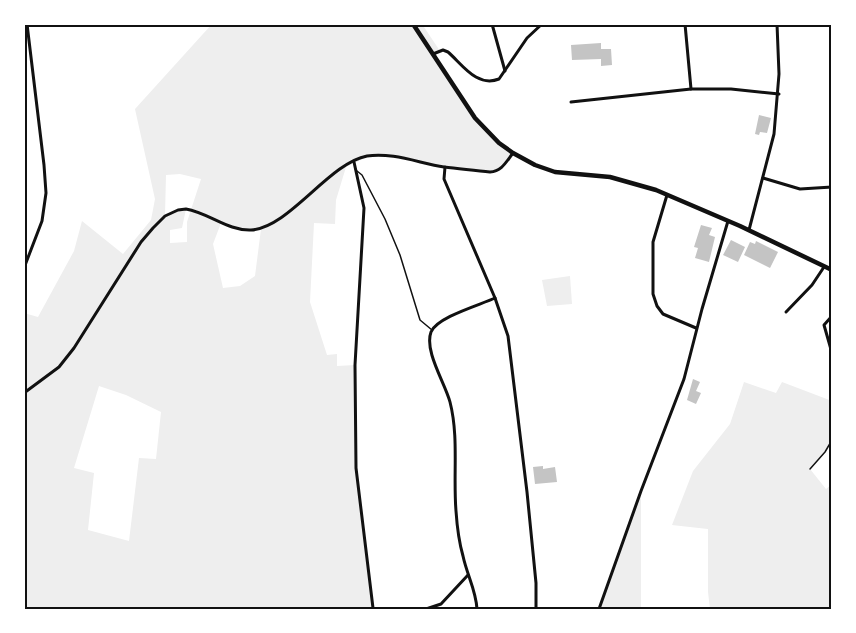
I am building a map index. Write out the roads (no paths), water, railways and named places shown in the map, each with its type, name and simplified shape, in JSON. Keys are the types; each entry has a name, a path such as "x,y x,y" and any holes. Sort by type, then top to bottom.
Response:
{"main road":[{"path":"413,24 475,118 499,143 513,153 547,169 610,177 668,195 749,230 832,270"}],"street":[{"path":"24,268 42,221 46,193 27,24"},
{"path":"492,24 505,70"},
{"path":"433,54 443,50 448,52 476,78 484,82 491,82 499,79 527,38 542,24"},
{"path":"685,24 691,89"},
{"path":"749,230 774,134 779,94 777,24"},
{"path":"571,102 691,89 731,88 779,94"},
{"path":"24,393 59,367 74,348 141,242 165,216 186,209 237,229 250,230 276,221 332,176 354,162 369,156 395,157 445,167 497,171 513,153"},
{"path":"354,162 364,208 355,365 356,468 373,608 375,609"},
{"path":"445,167 444,179 495,298 508,336 536,583 536,609"},
{"path":"763,178 800,189 832,187"},
{"path":"668,195 652,242 653,294 663,314 697,328"},
{"path":"599,609 684,379 728,221"},
{"path":"786,312 812,285 825,267"},
{"path":"477,609 474,587 462,555 456,512 453,420 449,400 436,368 430,340 432,330 444,320 495,298"},
{"path":"832,316 824,325 832,353"},
{"path":"426,609 441,604 468,574"}],"lane":[{"path":"357,171 362,175 391,232 420,320 432,330"}]}
